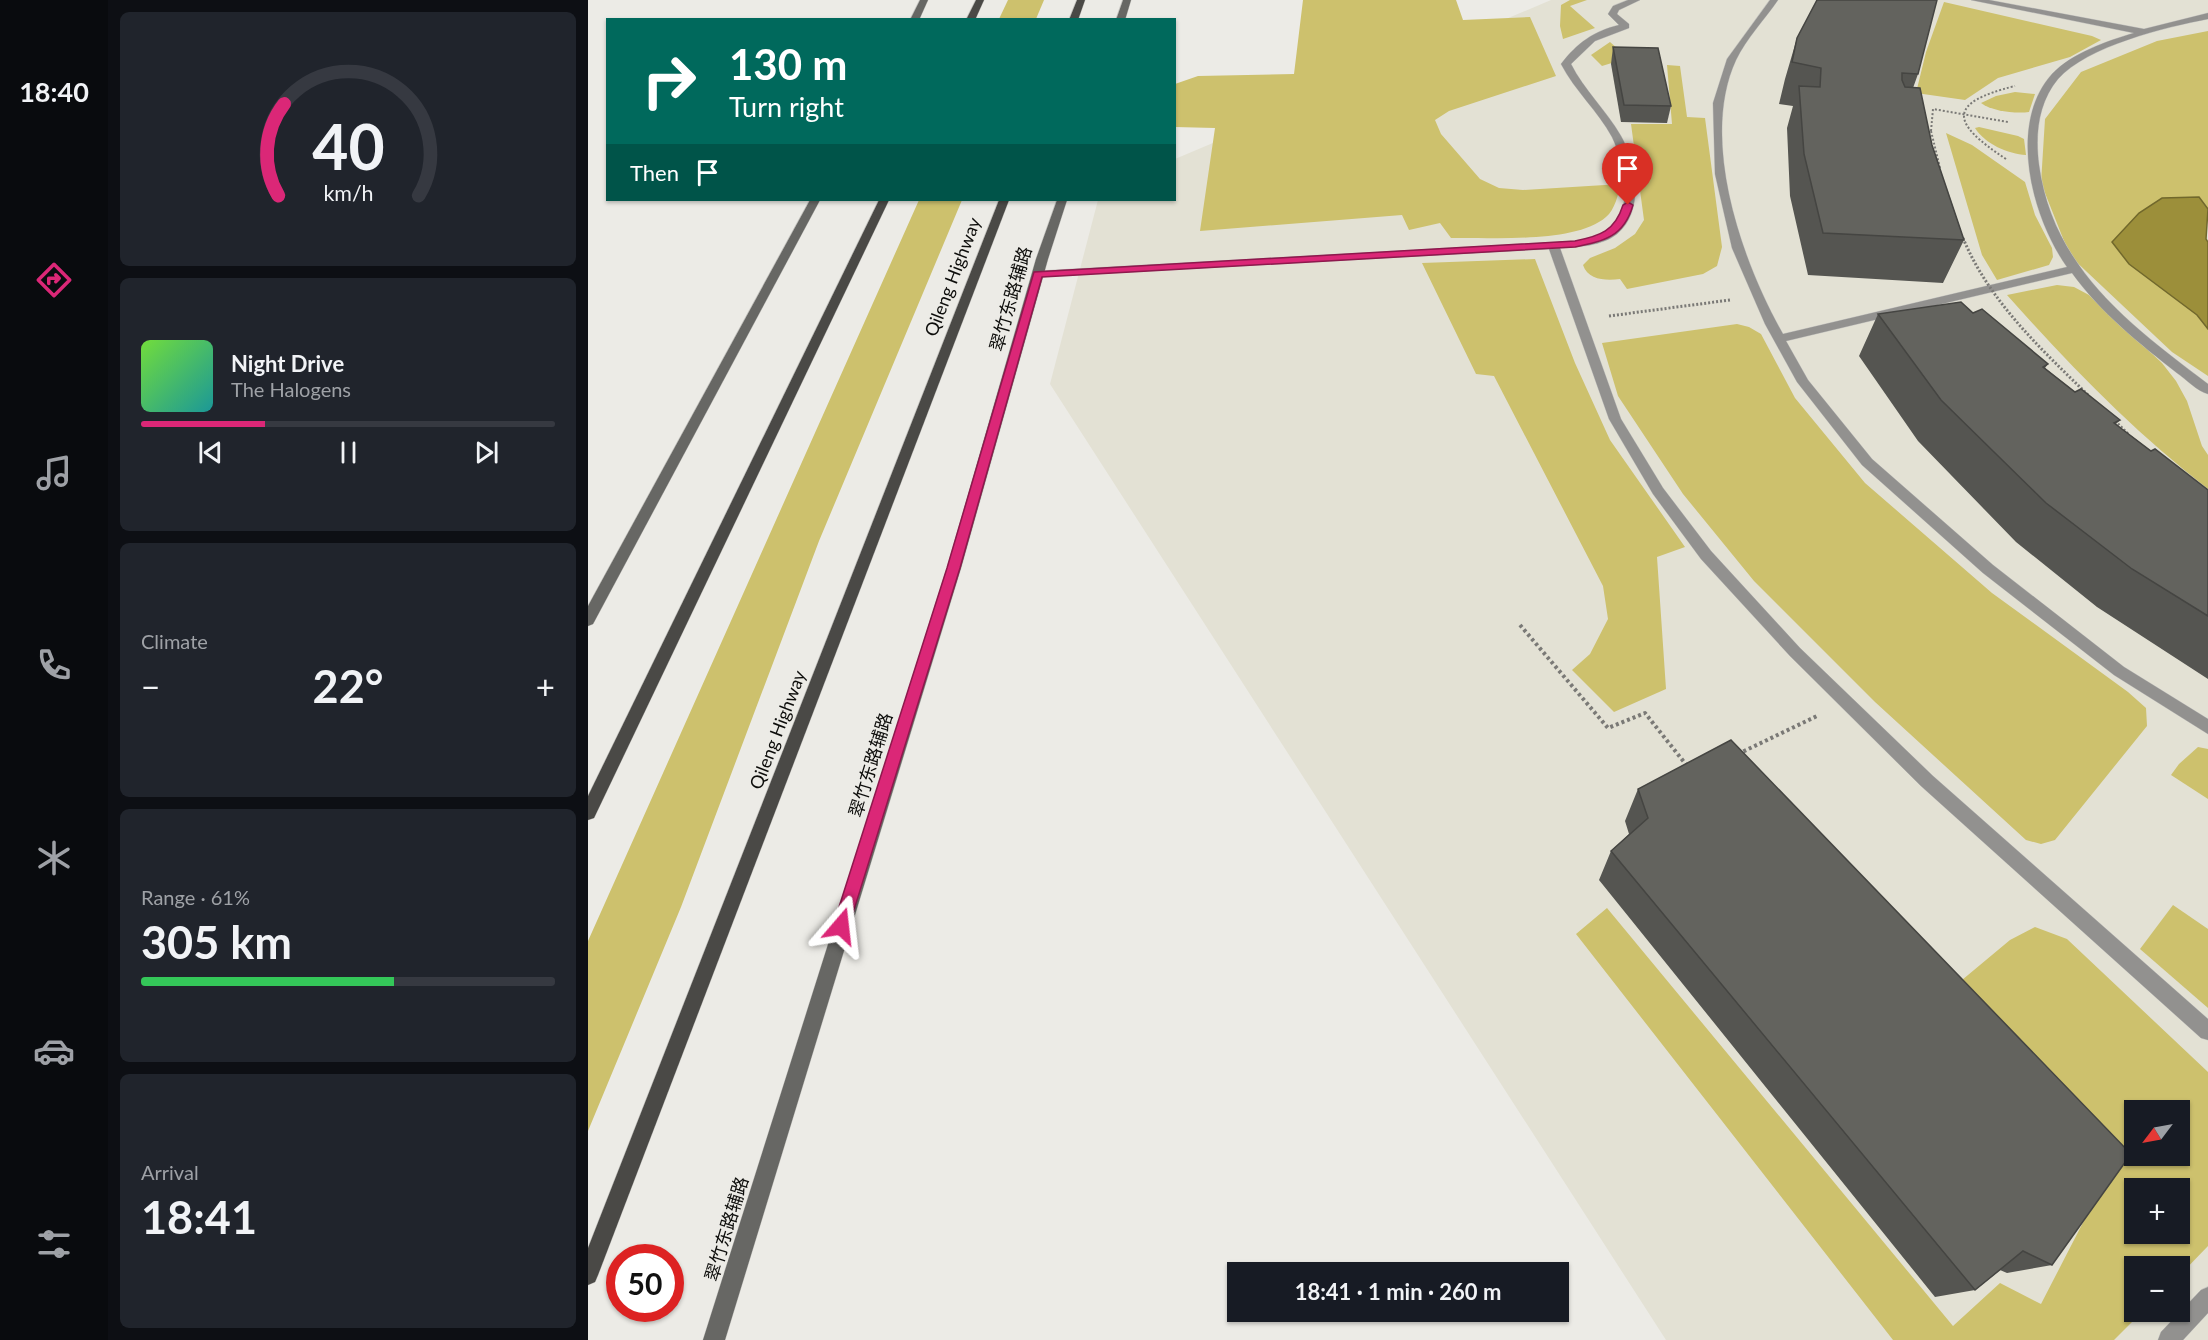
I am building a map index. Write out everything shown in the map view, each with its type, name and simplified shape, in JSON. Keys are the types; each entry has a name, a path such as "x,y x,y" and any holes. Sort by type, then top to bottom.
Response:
{"main road":[{"path":"915,18 924,0"},
{"path":"971,18 980,0"},
{"path":"1074,18 1081,0"},
{"path":"1121,18 1127,0"},
{"path":"588,620 814,201"},
{"path":"588,813 884,201"},
{"name":"Qileng Highway","path":"588,1275 1004,201"},
{"name":"翠竹东路辅路","path":"714,1340 954,568 1038,274 1062,201"}],"lane":[{"path":"1038,274 1575,244 1595,240 1613,231 1624,220 1629,190 1626,158 1615,135 1573,80 1566,64 1576,50 1591,37 1626,26 1612,14 1616,8 1636,0"},
{"path":"1774,0 1732,59 1718,104 1720,174 1737,248 1759,297 1803,382 1867,462 2007,584 2119,670 2208,728"},
{"path":"1975,0 2145,32"},
{"path":"2208,16 2145,32 2079,60 2056,76 2041,99 2035,121 2033,160 2039,198 2057,244 2084,281 2134,329 2208,390"},
{"path":"1553,245 1616,419 1658,491 1706,555 1795,652 1935,789 2208,1031"},
{"path":"1780,339 2075,269"},
{"path":"2169,1340 2208,1297"}],"path":[{"path":"1980,142 1968,132 1961,120 1962,114 1968,103 1990,92"},
{"path":"1943,177 1931,131 1933,109 1985,118"},
{"path":"1961,234 1990,288 2031,339 2092,400"},
{"path":"1579,320 1759,297"},
{"path":"2108,415 2132,437"},
{"path":"1520,625 1608,728 1645,712 1695,775"},
{"path":"1735,756 1846,702"}],"shaded area":[{"path":"1008,0 1044,0 1036,18 999,18"},
{"path":"1303,0 1456,0 1463,20 1530,17 1556,76 1449,111 1435,120 1441,134 1480,179 1499,188 1523,190 1621,184 1616,202 1606,217 1592,226 1574,232 1532,237 1451,238 1440,223 1409,230 1402,215 1200,231 1215,128 1176,127 1176,84 1198,76 1294,74"},
{"path":"1551,0 2208,0 2208,1340 1666,1340 1050,384 1098,201 1176,201 1176,159"},
{"path":"1570,0 1587,0 1570,6 1595,28 1563,39 1560,26 1561,5"},
{"path":"1944,2 2101,40 2070,57 1998,78 1965,100 1916,93 1926,52"},
{"path":"2208,31 2208,209 2199,197 2129,264 2197,315 2208,329 2208,376 2172,352 2070,256 2041,183 2045,119 2081,72 2157,41"},
{"path":"1610,42 1628,58 1602,66 1591,55"},
{"path":"1667,65 1680,66 1687,117 1705,118 1722,247 1717,266 1703,274 1627,289 1620,279 1609,280 1593,277 1583,265 1590,258 1615,248 1635,234 1644,220 1631,124 1672,124"},
{"path":"2015,92 2035,94 2029,112 2004,111 1981,103 1996,96"},
{"path":"1979,127 2024,139 2026,155 2012,153 1991,143 1979,134 1975,128"},
{"path":"1946,133 1972,145 2025,182 2035,215 2052,248 2053,257 2049,265 1997,280 1982,255"},
{"path":"2199,197 2208,209 2206,239 2208,242 2208,329 2197,315 2129,264 2112,242 2139,213 2162,198"},
{"path":"919,201 962,201 819,541 681,907 588,1131 588,941"},
{"path":"1535,259 1575,363 1610,440 1685,547 1657,557 1666,689 1614,712 1572,670 1590,654 1608,619 1603,586 1494,376 1476,374 1422,263"},
{"path":"2057,285 2074,287 2089,295 2162,363 2176,381 2187,401 2202,446 2208,455 2208,489 2103,397 2007,295"},
{"path":"1737,324 1749,327 1761,334 1795,398 1865,483 1992,593 2128,692 2146,708 2147,726 2055,840 2041,844 2026,840 1875,702 1754,581 1683,494 1618,396 1602,343"},
{"path":"2198,747 2208,749 2208,799 2171,775 2179,764"},
{"path":"2173,905 2208,929 2208,1008 2140,949"},
{"path":"1607,908 1953,1326 2000,1283 2041,1304 2106,1178 1962,980 2010,940 2035,927 2067,939 2208,1072 2208,1246 2190,1265 2190,1256 2124,1256 2124,1322 2132,1322 2114,1340 1893,1340 1576,934"}],"building":[{"path":"1817,0 1937,0 1918,74 1902,73 1902,80 1905,87 1920,88 1932,145 1964,240 1823,233 1804,154 1799,86 1820,87 1821,68 1792,62 1797,38"},
{"path":"1613,47 1658,48 1671,106 1624,105"},
{"path":"1961,302 1973,313 1982,309 2048,364 2043,367 2075,392 2081,389 2120,420 2114,423 2151,451 2155,449 2208,490 2208,616 2132,569 2046,503 1941,400 1878,314"},
{"path":"1731,740 2124,1147 2124,1164 2052,1265 2023,1251 1975,1290 1611,851 1648,818 1638,789"}],"route":[{"path":"841,926 954,568 1038,274 1575,244 1595,240 1613,231 1624,220 1628,205"}]}
